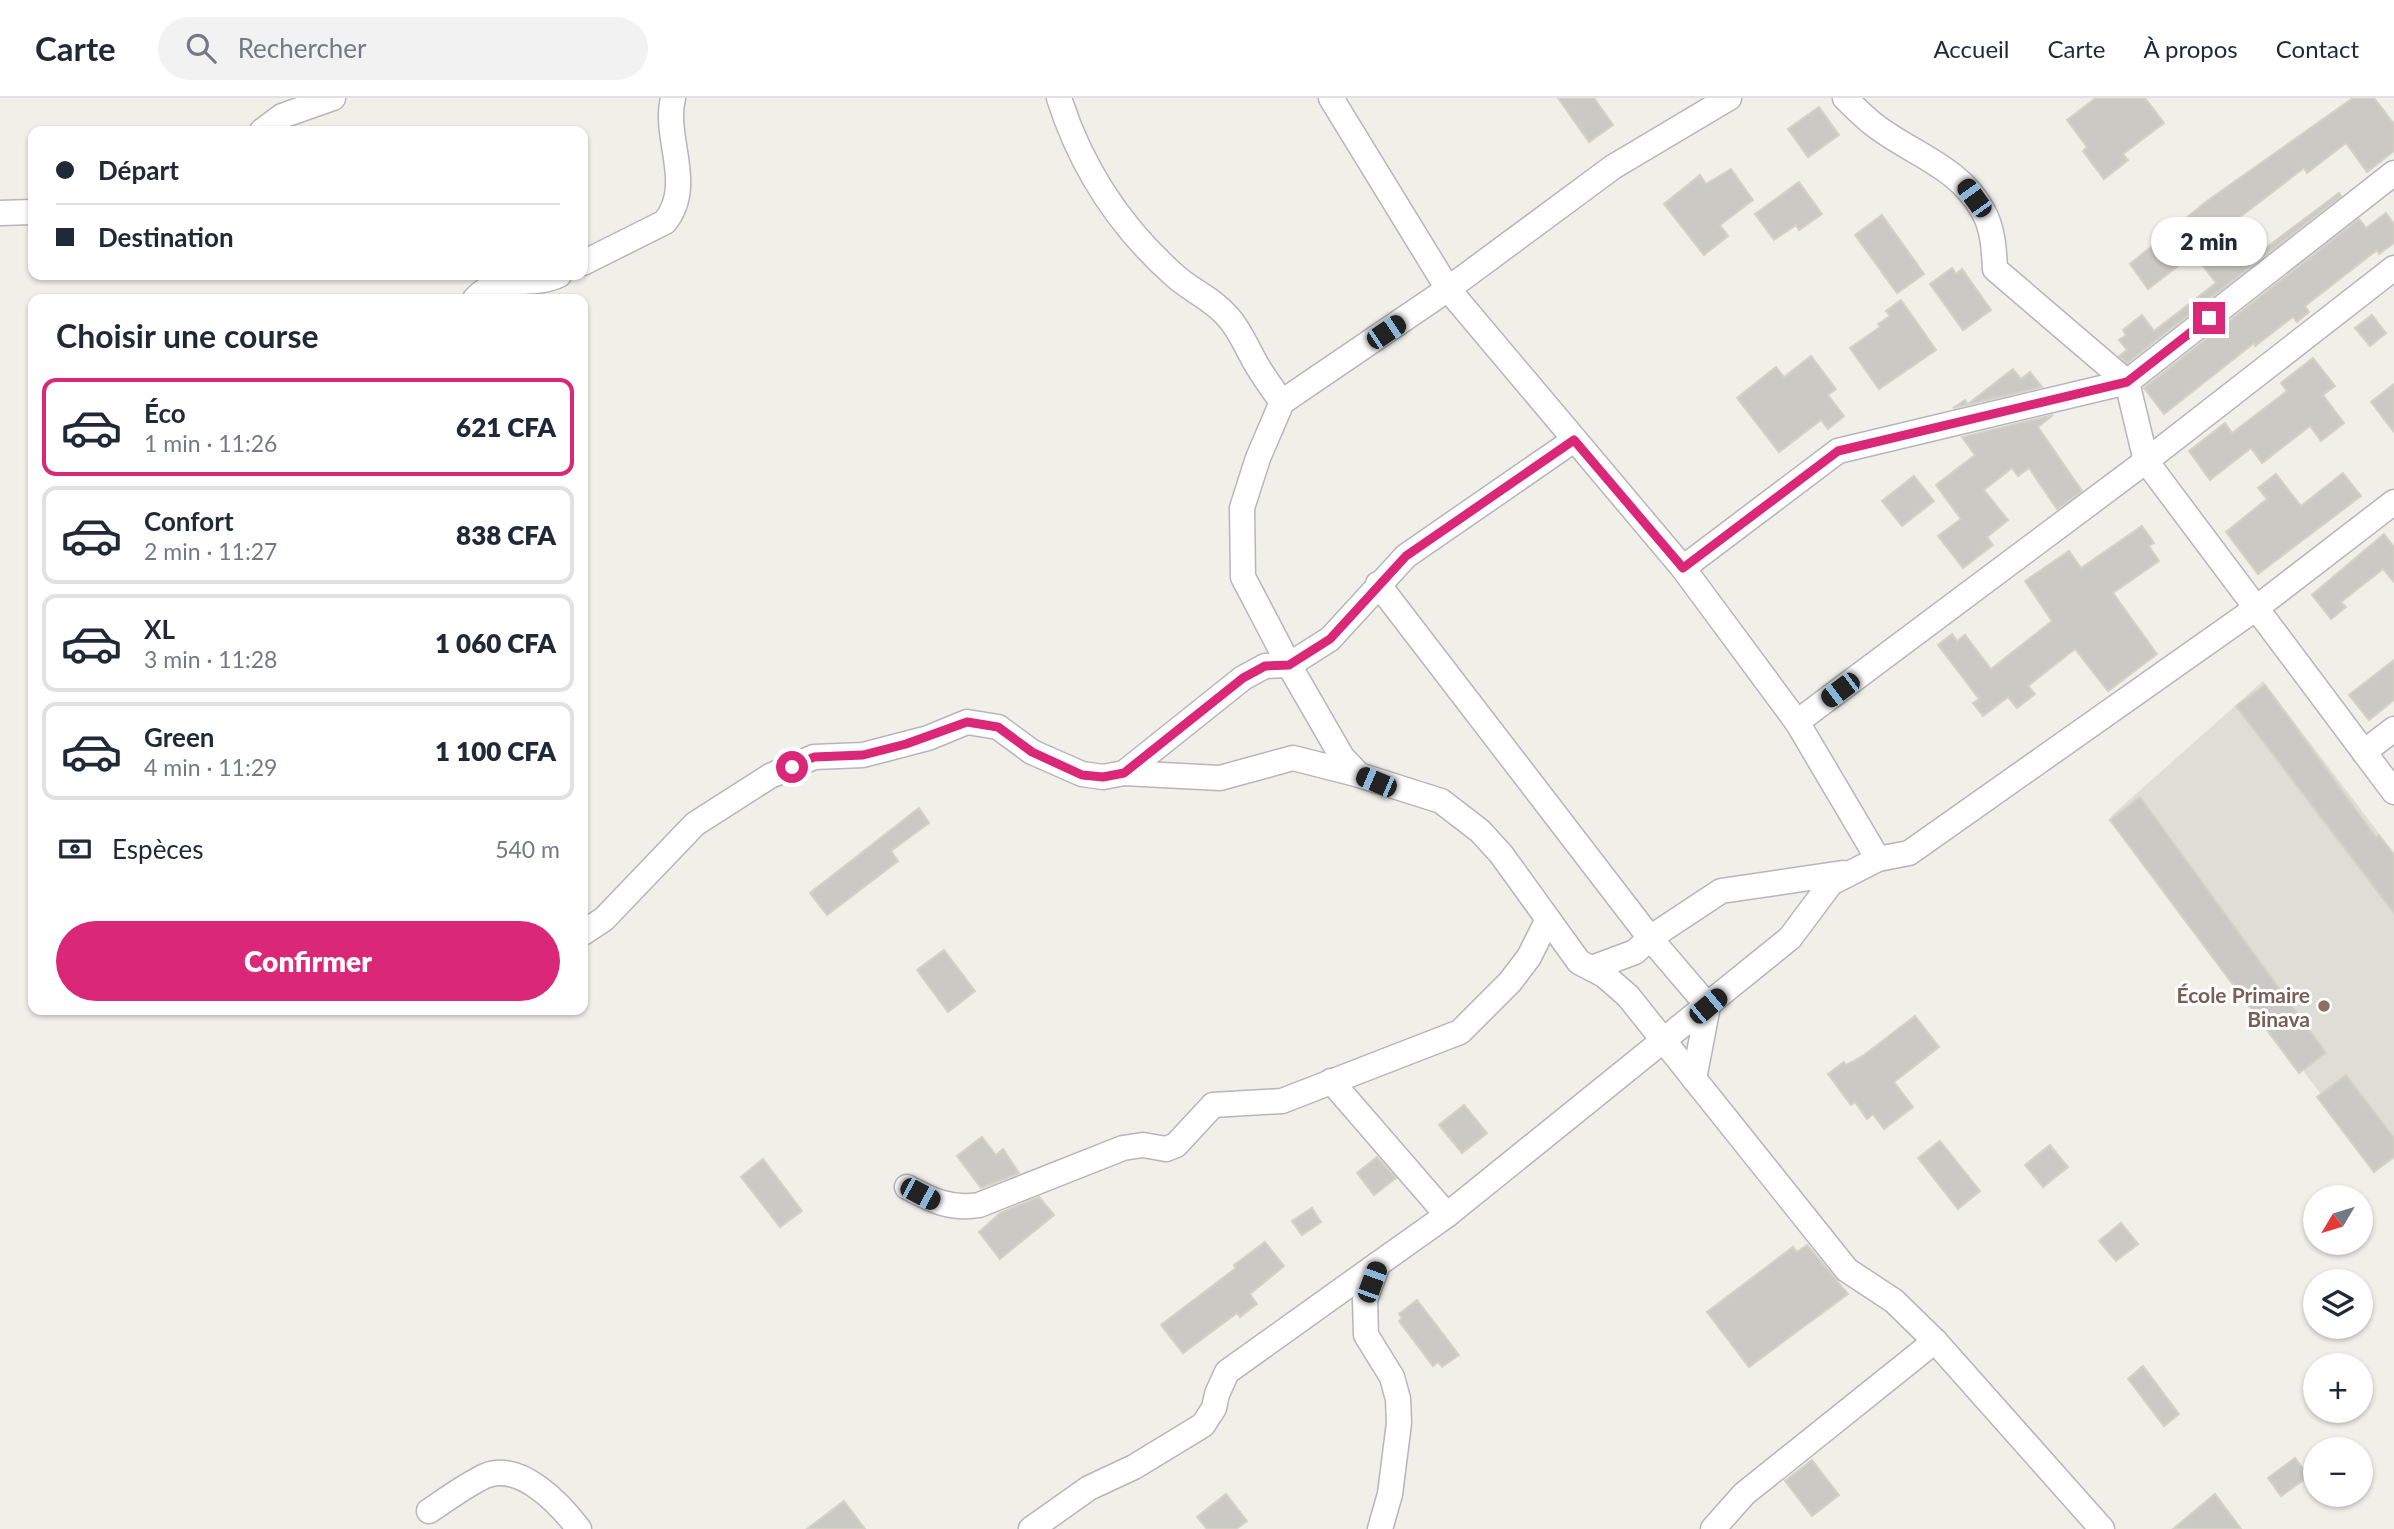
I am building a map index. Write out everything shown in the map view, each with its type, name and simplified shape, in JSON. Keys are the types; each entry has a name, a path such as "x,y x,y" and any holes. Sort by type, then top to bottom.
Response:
{"street":[{"path":"269,126 282,116 333,98"},
{"path":"588,260 665,222 673,212 680,175 673,127 673,98"},
{"path":"1059,98 1069,131 1091,173 1130,233 1186,286 1209,297 1231,319 1282,402"},
{"path":"1331,98 1448,289 1683,568 1797,722 1878,859"},
{"path":"1359,775 1342,757 1289,665 1243,577 1242,508 1258,458 1282,402 1448,289 1613,167 1729,98"},
{"path":"1845,98 1874,125 1936,162 1964,183 1984,212 1993,239 1995,269 2127,382 2146,461 2394,792"},
{"path":"1683,568 1838,451 2127,382 2394,173"},
{"path":"0,214 28,212"},
{"path":"1797,722 2146,461 2394,268"},
{"path":"479,294 502,283 537,280"},
{"path":"1124,773 1243,678 1265,666 1289,665 1330,639 1348,623 1361,602 1406,556 1574,440"},
{"path":"1031,1529 1088,1488 1134,1467 1203,1424 1214,1408 1227,1372 1447,1215 1665,1041 1790,938 1819,895 1847,873 1878,859 1909,853 2255,609 2394,502"},
{"path":"1378,584 1650,938 1708,1006"},
{"path":"588,930 604,919 695,824 770,776 814,757 863,755 928,738 967,722 998,727 1032,752 1082,775 1103,777 1124,773 1220,778 1293,758 1398,786 1456,810 1501,854 1579,962 1592,968 1628,996 1847,1270 1894,1301 1935,1341 2102,1529"},
{"path":"2364,751 2394,729"},
{"path":"1592,968 1623,959 1721,891 1847,873"},
{"path":"907,1187 932,1200 959,1208 979,1205 1123,1148 1143,1144 1166,1149 1176,1146 1213,1105 1282,1101 1460,1032 1510,982 1529,957 1547,921"},
{"path":"1694,1079 1708,1006"},
{"path":"1331,1080 1447,1215"},
{"path":"1378,1264 1365,1300 1366,1335 1392,1377 1398,1399 1399,1423 1390,1494 1380,1529"},
{"path":"1713,1529 1744,1494 1935,1341"},
{"path":"429,1511 488,1475 518,1475 548,1496 579,1529"}],"shaded area":[{"name":"École Primaire Binava","path":"2263,681 2394,853 2394,1159 2378,1170 2111,816"}],"building":[{"path":"1558,98 1594,98 1613,125 1589,142"},
{"path":"2096,98 2145,98 2164,123 2123,154 2128,160 2104,179 2083,151 2087,147 2067,120"},
{"path":"2353,98 2374,98 2394,124 2394,151 2367,172 2346,143 2307,173 2304,168 2227,227 2251,259 2339,193 2341,196 2127,363 2119,356 2127,350 2119,340 2126,335 2123,330 2142,315 2154,331 2216,283 2194,254 2148,289 2130,264 2207,201"},
{"path":"1819,107 1839,135 1808,157 1788,129"},
{"path":"1731,169 1753,200 1720,225 1728,236 1704,255 1664,204 1700,175 1706,184"},
{"path":"1799,182 1822,214 1799,230 1796,225 1774,240 1755,214"},
{"path":"2386,213 2394,224 2394,243 2379,254 2377,250 2305,306 2309,312 2297,322 2293,317 2255,346 2254,343 2164,414 2144,388 2359,219 2366,228"},
{"path":"1882,215 1924,274 1897,293 1855,235"},
{"path":"1952,268 1956,274 1962,269 1991,310 1963,330 1930,284"},
{"path":"1901,300 1936,350 1879,389 1850,348 1880,327 1878,324 1890,316 1886,311"},
{"path":"2372,315 2386,333 2370,346 2355,328"},
{"path":"1811,356 1836,389 1828,395 1844,416 1828,429 1821,420 1779,452 1737,398 1776,367 1784,377"},
{"path":"2313,358 2335,386 2323,395 2344,423 2321,441 2310,426 2262,463 2251,448 2210,480 2189,451 2225,423 2232,433 2287,391 2281,383"},
{"path":"2013,369 2021,379 2030,372 2042,387 1953,408 1965,400 1968,404"},
{"path":"2394,384 2394,432 2371,402"},
{"path":"2053,415 2038,427 2082,491 2057,509 2029,468 2018,476 2012,468 1984,490 2008,520 1987,537 1993,545 1963,568 1938,536 1961,519 1936,485 1975,455 1962,437"},
{"path":"2343,473 2361,496 2258,574 2226,532 2267,499 2258,488 2276,474 2301,506"},
{"path":"1914,476 1934,501 1902,526 1882,501"},
{"path":"2142,526 2154,543 2149,546 2159,561 2113,593 2157,654 2108,691 2075,649 2028,686 2035,694 2017,708 2008,697 1983,716 1973,703 1979,699 1938,645 1952,634 1957,641 1965,635 1991,669 2052,621 2025,581 2069,551 2081,568"},
{"path":"2384,534 2394,547 2394,582 2383,569 2341,602 2346,607 2331,619 2312,595"},
{"path":"2394,660 2394,700 2369,720 2349,695"},
{"path":"2265,685 2376,837 2379,835 2394,855 2394,913 2236,706"},
{"path":"2140,797 2326,1053 2299,1073 2110,820"},
{"path":"919,808 929,823 891,851 898,861 827,915 810,893"},
{"path":"944,950 975,991 948,1012 917,970"},
{"path":"1915,1016 1939,1047 1894,1082 1913,1107 1884,1129 1873,1114 1867,1119 1855,1102 1851,1105 1828,1074 1844,1062 1846,1065 1864,1055"},
{"path":"2346,1075 2394,1138 2394,1156 2374,1172 2317,1097"},
{"path":"1464,1105 1487,1133 1462,1153 1439,1125"},
{"path":"982,1137 996,1155 1003,1149 1019,1173 981,1188 957,1156"},
{"path":"1940,1141 1980,1191 1958,1209 1918,1158"},
{"path":"2050,1145 2068,1167 2043,1187 2025,1165"},
{"path":"1377,1157 1396,1178 1374,1195 1357,1173"},
{"path":"763,1159 802,1211 780,1227 741,1177"},
{"path":"1039,1197 1054,1215 1000,1259 979,1232 1000,1213"},
{"path":"1312,1208 1321,1222 1302,1235 1292,1221"},
{"path":"2121,1223 2138,1244 2116,1261 2099,1241"},
{"path":"1265,1242 1284,1266 1250,1294 1257,1304 1240,1317 1237,1313 1183,1353 1161,1325 1236,1268 1234,1265"},
{"path":"1807,1245 1848,1294 1749,1367 1707,1312 1793,1247 1797,1252"},
{"path":"1417,1300 1459,1355 1442,1367 1438,1362 1433,1366 1399,1321 1402,1318 1399,1314"},
{"path":"2143,1366 2179,1414 2164,1426 2128,1379"},
{"path":"2295,1458 2303,1468 2303,1480 2281,1496 2268,1478"},
{"path":"1812,1460 1839,1495 1812,1516 1785,1481"},
{"path":"1226,1494 1247,1521 1236,1529 1207,1529 1197,1517"},
{"path":"2215,1494 2241,1529 2173,1529"},
{"path":"844,1501 865,1529 807,1529"}],"place":[{"name":"École Primaire Binava","path":"2324,1006"}],"route":[{"path":"792,767 814,757 863,755 906,744 967,722 998,727 1032,752 1082,775 1103,777 1124,773 1243,678 1265,666 1289,665 1330,639 1348,623 1361,602 1406,556 1574,440 1683,568 1838,451 2127,382 2209,318"}]}
